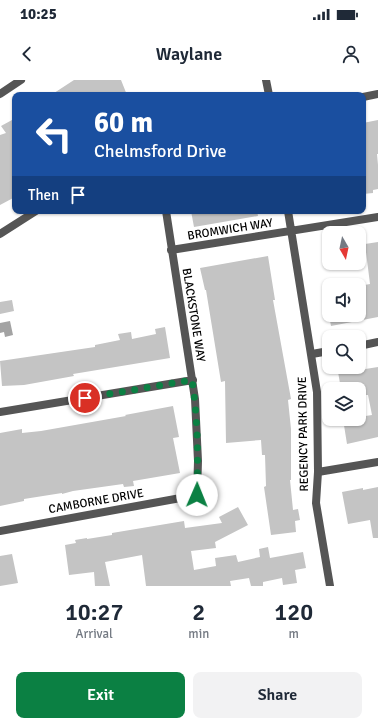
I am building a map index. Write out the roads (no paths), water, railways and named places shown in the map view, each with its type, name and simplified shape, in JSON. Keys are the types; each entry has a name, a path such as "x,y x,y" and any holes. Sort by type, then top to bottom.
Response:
{"street":[{"path":"0,94 21,80"},
{"path":"266,80 268,92"},
{"path":"366,96 378,94"},
{"path":"0,234 31,214"},
{"name":"BLACKSTONE WAY","path":"166,214 195,399 198,461 197,495"},
{"name":"REGENCY PARK DRIVE","path":"289,214 317,392 318,472 316,503 330,586"},
{"name":"BROMWICH WAY","path":"172,250 378,217"},
{"path":"366,345 378,342"},
{"path":"312,354 322,352"},
{"path":"0,412 192,380"},
{"path":"318,472 378,462"},
{"name":"CAMBORNE DRIVE","path":"0,531 197,495"}]}
